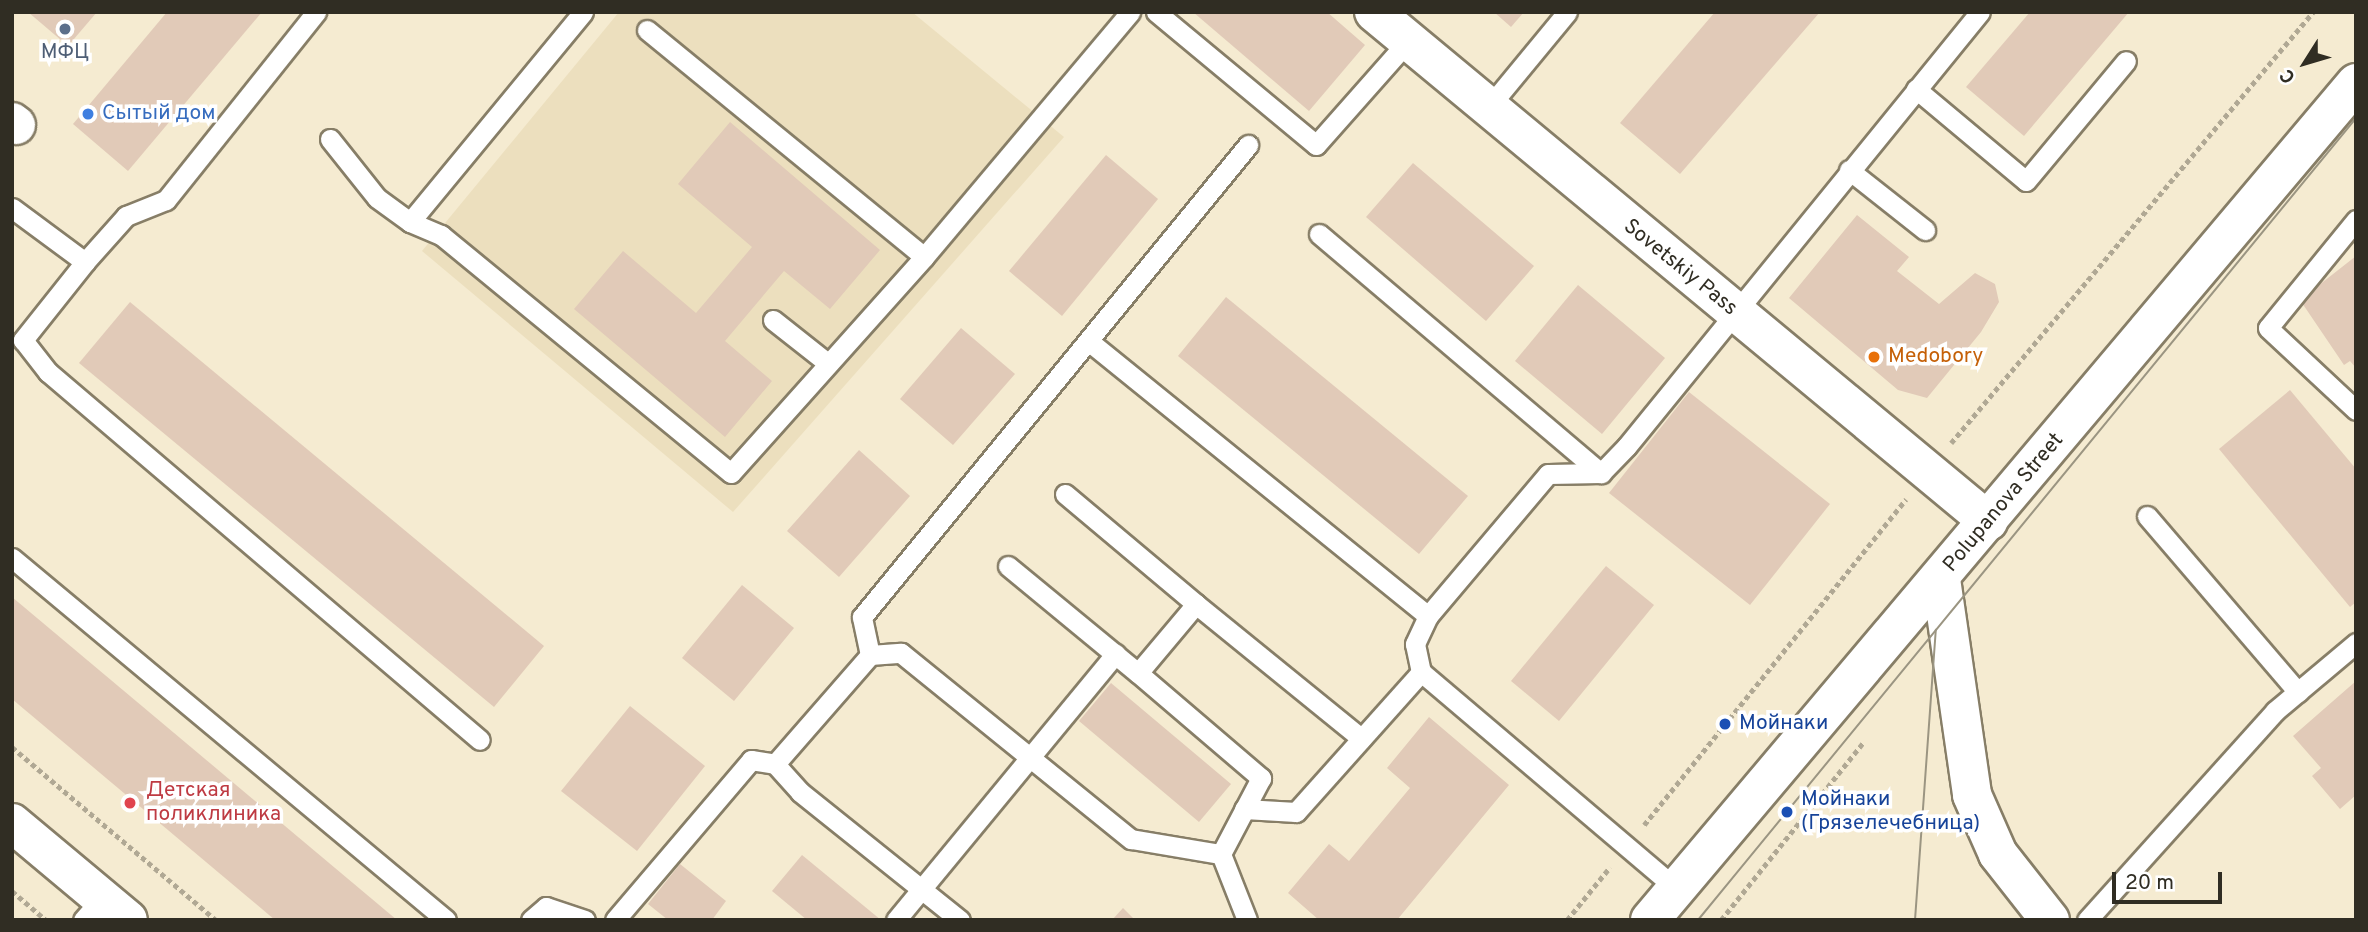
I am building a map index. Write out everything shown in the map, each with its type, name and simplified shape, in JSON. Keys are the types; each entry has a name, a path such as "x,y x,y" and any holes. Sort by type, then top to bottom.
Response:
{"street":[{"name":"Sovetskiy Pass","path":"1374,12 1988,521"},
{"name":"Polupanova Street","path":"1650,920 1941,579 2356,83"},
{"path":"1941,579 1972,795 1998,855 2050,920"},
{"path":"18,838 104,912"}],"lane":[{"path":"316,12 166,200 126,216 85,262 23,340 48,372 480,740"},
{"path":"410,222 583,12"},
{"path":"330,139 377,198 410,222 441,235 731,473 825,361 924,257 1130,12"},
{"path":"1156,12 1316,145 1408,41"},
{"path":"1488,108 1567,12"},
{"path":"1676,888 1420,672 1415,644 1428,616 1548,474 1601,472 1980,12"},
{"path":"648,30 924,257"},
{"path":"1916,89 2026,181 2126,61"},
{"path":"870,655 862,617 1091,343 1248,145"},
{"path":"1849,170 1925,230"},
{"path":"12,208 85,262"},
{"path":"2356,220 2268,328 2356,410"},
{"path":"1319,234 1601,472"},
{"path":"773,320 825,361"},
{"path":"1091,343 1428,616"},
{"path":"1065,494 1361,738"},
{"path":"2147,516 2298,692"},
{"path":"12,558 446,920"},
{"path":"1008,566 1261,778 1221,854 1247,920"},
{"path":"1138,673 1196,604"},
{"path":"2087,920 2298,692 2356,643"},
{"path":"775,764 870,655 901,653 1028,761 1130,839 1221,854"},
{"path":"896,920 1115,654"},
{"path":"1244,808 1296,811 1420,672"},
{"path":"615,920 751,760 775,764 800,792 960,920"},
{"path":"531,920 547,907 585,920"}],"path":[{"path":"1721,920 1863,743"},
{"path":"12,747 216,920"},
{"path":"12,891 46,920"}],"shaded area":[{"path":"619,12 912,12 1064,137 733,512 422,251"}],"building":[{"name":"МФЦ","path":"28,12 97,12 68,46"},
{"path":"167,12 262,12 128,171 73,124"},
{"path":"1193,12 1327,12 1365,45 1309,111"},
{"path":"1494,12 1524,12 1511,27"},
{"path":"1715,12 1820,12 1680,174 1620,123"},
{"path":"2030,12 2129,12 2024,136 1966,87"},
{"path":"730,122 880,250 830,309 784,271 725,341 772,381 725,437 574,309 623,251 696,313 752,247 678,184"},
{"path":"1106,155 1158,199 1062,316 1009,271"},
{"path":"1413,163 1534,266 1486,321 1366,217"},
{"path":"1857,215 1909,257 1897,271 1939,304 1975,273 1995,284 1999,302 1981,332 1927,398 1898,390 1789,298"},
{"path":"2356,256 2356,368 2350,361 2344,365 2300,300"},
{"path":"1578,285 1665,358 1602,434 1515,361"},
{"path":"1226,297 1468,496 1419,554 1178,356"},
{"path":"130,302 544,646 494,707 79,363"},
{"path":"961,328 1015,374 953,445 900,399"},
{"path":"2290,390 2356,469 2356,602 2350,607 2219,449"},
{"path":"1689,392 1830,504 1750,605 1609,493"},
{"path":"859,450 910,496 839,577 787,531"},
{"path":"1606,566 1654,605 1559,721 1511,681"},
{"path":"742,585 794,628 734,701 682,658"},
{"path":"12,597 397,920 275,920 12,699"},
{"path":"2356,681 2356,795 2340,809 2312,776 2321,768 2293,736"},
{"path":"1111,683 1231,784 1199,822 1079,721"},
{"path":"630,706 705,766 637,851 561,791"},
{"path":"1429,717 1509,785 1397,920 1319,920 1288,893 1329,844 1349,861 1410,788 1387,768"},
{"path":"802,855 881,920 807,920 772,891"},
{"path":"680,864 726,901 712,920 668,920 648,904"},
{"path":"1123,908 1135,920 1112,920"}],"tram line":[{"path":"1698,920 2356,118"},
{"path":"1915,920 1936,630"}],"place":[{"name":"МФЦ","path":"65,29"},
{"name":"Сытый дом","path":"88,114"},
{"name":"Medobory","path":"1874,357"},
{"name":"Мойнаки","path":"1725,724"},
{"name":"Детская поликлиника","path":"130,803"},
{"name":"Мойнаки (Грязелечебница)","path":"1787,812"}]}
